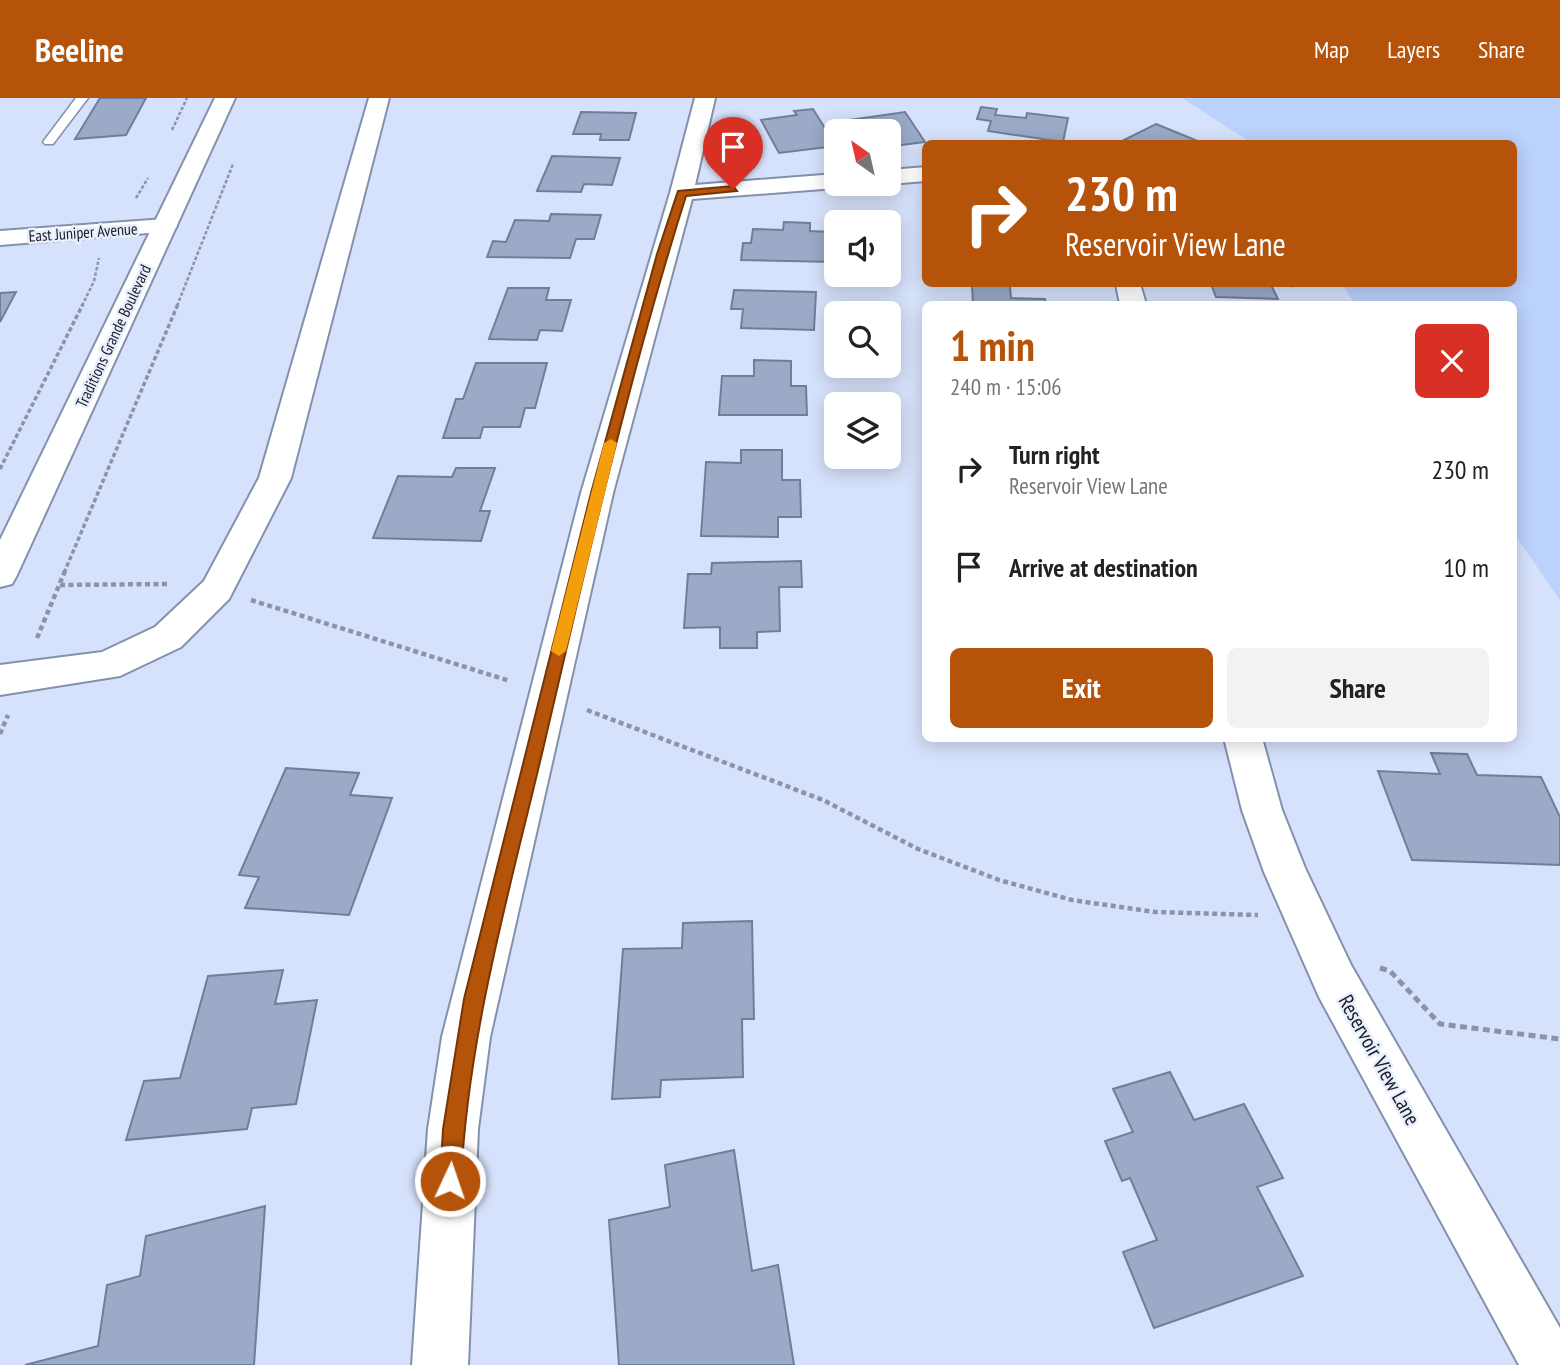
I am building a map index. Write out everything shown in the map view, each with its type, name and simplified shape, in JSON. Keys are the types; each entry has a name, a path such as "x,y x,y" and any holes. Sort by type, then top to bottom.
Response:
{"street":[{"name":"Traditions Grande Boulevard","path":"0,575 225,98"},
{"path":"0,680 107,666 168,637 217,590 275,478 379,98"},
{"path":"440,1365 453,1129 466,1037 597,493 682,193 705,98"},
{"path":"901,176 922,174"},
{"path":"682,193 824,182"},
{"name":"East Juniper Avenue","path":"0,237 165,226"},
{"name":"Reservoir View Lane","path":"1244,742 1262,810 1280,860 1335,981 1550,1365"}],"lane":[{"path":"48,142 82,98"}],"path":[{"path":"171,137 174,123 187,98"},
{"path":"34,643 193,269 237,152"},
{"path":"131,207 149,177"},
{"path":"0,469 94,281 104,249"},
{"path":"60,585 176,585"},
{"path":"251,599 513,682"},
{"path":"583,708 823,800 918,849 999,880 1072,900 1155,912 1266,915"},
{"path":"1322,952 1390,971 1440,1024 1560,1039"}],"shaded area":[{"path":"1182,98 1560,98 1560,600 1517,538 1517,301 1353,301 1344,287 1517,287 1517,140 1247,140"}],"building":[{"path":"100,98 146,98 126,135 75,139"},
{"path":"981,107 997,109 995,115 1026,118 1027,113 1068,118 1063,140 988,131 991,121 977,119"},
{"path":"813,109 824,127 824,147 779,153 761,120 797,115 794,111"},
{"path":"581,112 636,113 629,140 600,140 601,134 573,134"},
{"path":"905,112 924,140 901,145 901,119 856,119"},
{"path":"1156,124 1195,140 1124,140"},
{"path":"552,156 620,158 612,185 584,184 581,192 537,191"},
{"path":"551,214 601,215 594,239 576,239 570,258 487,257 493,241 506,242 515,220 549,221"},
{"path":"784,222 810,223 810,231 824,232 824,262 741,260 743,243 751,243 753,229 783,230"},
{"path":"972,287 1010,287 1011,298 1045,301 973,301"},
{"path":"1212,287 1272,287 1278,299 1216,297"},
{"path":"508,288 549,288 546,300 571,300 562,331 540,330 537,340 489,339"},
{"path":"734,290 816,292 814,330 741,328 743,309 731,309"},
{"path":"16,292 0,322 0,293"},
{"path":"754,360 791,361 791,386 806,386 807,415 719,415 722,376 754,376"},
{"path":"476,363 547,363 535,408 525,408 520,427 483,427 480,438 443,438 456,399 463,399"},
{"path":"741,450 782,450 782,480 800,480 801,517 778,517 778,537 701,536 706,462 741,463"},
{"path":"456,468 495,468 480,511 490,511 481,541 373,538 398,476 452,477"},
{"path":"801,561 802,587 779,587 780,631 757,632 757,648 720,648 720,627 684,628 688,574 711,574 712,563"},
{"path":"1431,753 1467,754 1477,775 1541,777 1560,817 1560,865 1412,860 1378,771 1440,774"},
{"path":"286,768 359,773 350,795 392,798 349,915 245,908 259,877 239,875"},
{"path":"752,921 754,1019 742,1019 743,1077 661,1080 660,1097 612,1099 623,949 682,948 683,923"},
{"path":"283,970 275,1004 317,1000 296,1104 252,1108 247,1129 126,1140 144,1081 180,1078 208,976"},
{"path":"1170,1072 1194,1120 1244,1104 1283,1178 1257,1187 1303,1276 1154,1328 1123,1252 1157,1240 1130,1178 1122,1181 1105,1141 1133,1132 1113,1089"},
{"path":"734,1150 752,1271 778,1265 794,1365 619,1365 609,1220 670,1207 665,1165"},
{"path":"265,1206 254,1365 25,1365 98,1346 107,1285 140,1276 146,1236"}],"slow traffic":[{"path":"559,651 611,443"}],"route":[{"path":"450,1181 453,1129 474,999 597,493 662,254 682,193 733,189"}]}
